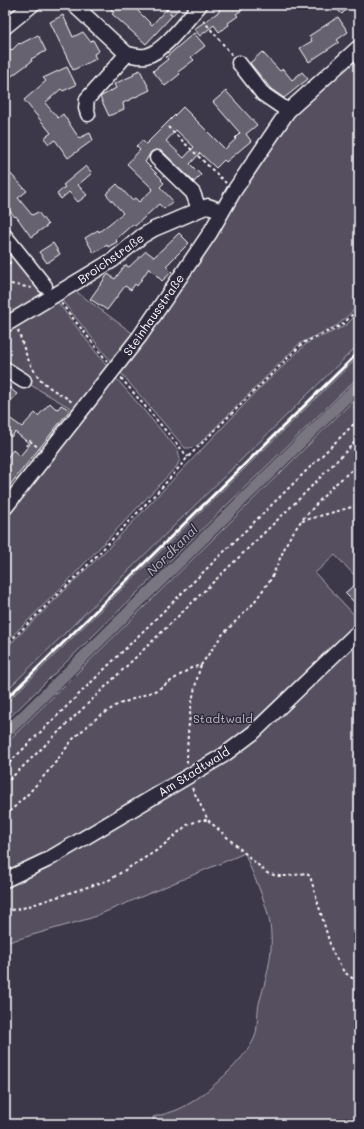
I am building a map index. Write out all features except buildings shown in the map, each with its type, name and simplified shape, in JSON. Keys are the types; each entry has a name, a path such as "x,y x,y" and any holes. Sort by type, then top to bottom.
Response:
{"street":[{"path":"5,27 32,5"},
{"path":"74,5 127,54 136,56 146,56 162,46 197,8"},
{"name":"Steinhausstraße","path":"5,508 82,412 149,323 210,233 234,191 288,111 359,47"},
{"path":"88,114 86,108 87,99 127,54"},
{"path":"239,63 263,94 288,111"},
{"path":"157,158 193,193 199,209"},
{"name":"Broichstraße","path":"10,323 113,260 142,236 154,229 208,206 222,211"},
{"path":"5,236 42,288"},
{"path":"5,369 24,381"},
{"name":"Am Stadtwald","path":"5,880 47,860 224,755 252,733 359,631"}],"path":[{"path":"161,5 183,24"},
{"path":"197,8 239,63"},
{"path":"168,127 234,191"},
{"path":"5,269 5,281 42,288"},
{"path":"54,297 188,457"},
{"path":"5,646 81,572 164,486 188,457 303,343 342,325 359,308"},
{"path":"10,323 33,371 49,388 64,394 82,412"},
{"path":"5,767 359,420"},
{"path":"5,784 300,498 359,438"},
{"path":"26,446 30,441 48,455"},
{"path":"359,464 333,486 301,521 288,540 271,579 252,605 222,635 201,665 193,689 188,730 187,778 208,820 267,873 279,877 290,877 305,873 310,876 332,951 344,972 359,982"},
{"path":"301,521 359,505"},
{"path":"5,816 28,794 73,740 94,720 117,706 157,690 191,668 201,665"},
{"path":"5,911 23,908 109,880 159,849 187,825 200,820 208,820"}],"shaded area":[{"path":"359,344 359,356 5,704 5,692"}],"green space":[{"path":"359,54 359,305 338,325 299,344 198,445 185,448 120,372 296,109"},
{"path":"5,241 48,295 5,321"},
{"path":"74,290 135,335 113,364 60,298"},
{"path":"56,300 109,369 76,411 27,383 5,364 5,332"},
{"path":"359,312 359,344 5,692 5,649 109,547 260,388 307,343 345,326"},
{"path":"359,356 359,376 5,722 5,704"},
{"path":"116,378 178,450 180,459 177,466 67,582 5,643 5,516"},
{"name":"Stadtwald","path":"359,395 359,580 335,555 315,573 359,620 359,1124 154,1124 153,1117 183,1107 205,1093 234,1066 249,1047 256,1035 259,1005 270,960 271,930 267,911 245,853 91,918 5,943 5,744"}],"waterway":[{"name":"Nordkanal","path":"5,734 359,385"}],"railway":[{"path":"5,700 359,352"}]}
